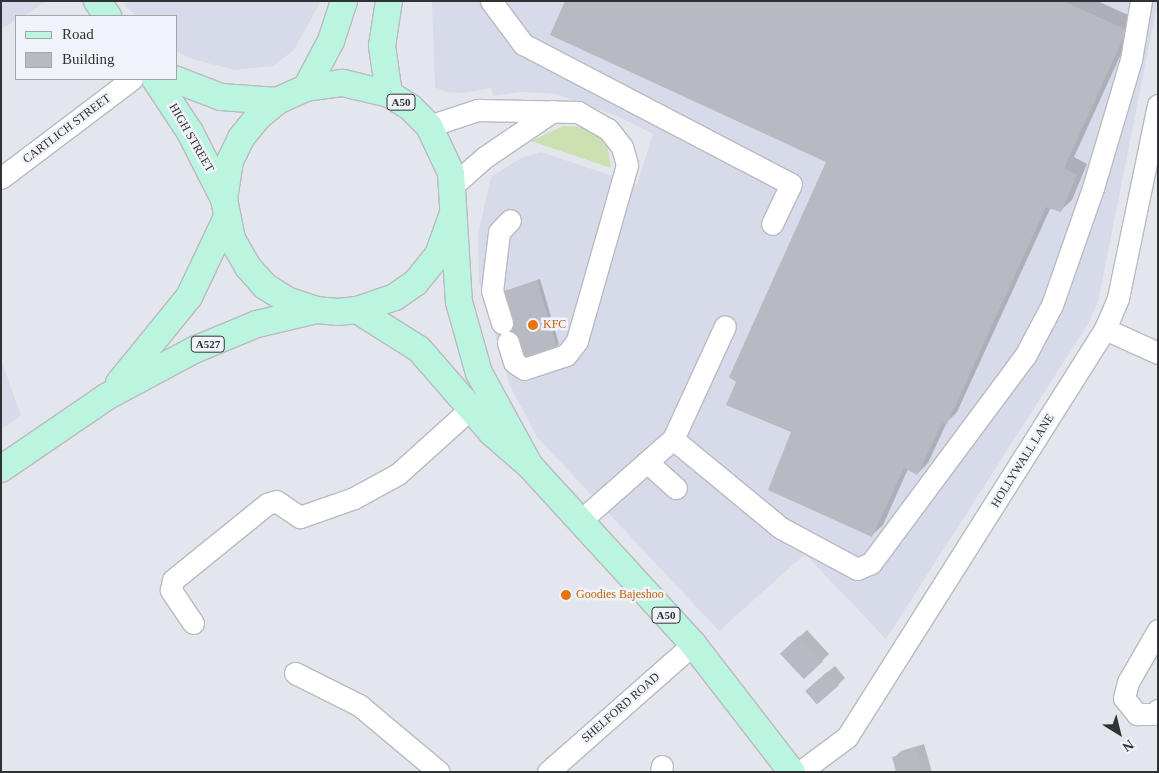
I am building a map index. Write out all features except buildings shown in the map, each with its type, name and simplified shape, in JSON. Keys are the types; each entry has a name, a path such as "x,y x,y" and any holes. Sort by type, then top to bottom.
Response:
{"main road":[{"path":"97,1 107,15"},
{"path":"306,88 331,41 344,1"},
{"path":"389,1 382,46 389,94"},
{"name":"HIGH STREET","path":"156,80 190,132 225,209"},
{"name":"A50","path":"177,80 221,97 277,101"},
{"name":"A50","path":"343,82 389,94 410,107 429,126 448,161 452,216 438,255 415,283 394,298 358,310 317,310 287,300 265,286 248,267 232,239 225,209 230,162 241,138 256,118 277,101 306,88 343,82"},
{"name":"A527","path":"106,397 163,333 190,297 225,209"},
{"path":"452,216 460,302 479,373 530,466"},
{"name":"A527","path":"1,469 106,397 194,350 257,324 317,310"},
{"name":"A50","path":"358,310 419,349 492,433 530,466 693,644 792,772"}],"street":[{"path":"491,1 523,44 791,184 772,224"},
{"path":"673,439 781,528 857,569 871,563 1025,356 1052,305 1093,188 1128,69 1142,1"},
{"name":"CARTLICH STREET","path":"1,178 131,80"},
{"name":"HOLLYWALL LANE","path":"800,772 847,737 1105,329 1118,298 1158,105"},
{"path":"429,126 478,110 578,112 608,129 622,147 627,165 577,340 566,355 524,369 514,362 492,290 500,232 510,220"},
{"path":"451,187 485,157 553,112"},
{"path":"580,521 673,439 726,326"},
{"path":"1105,329 1158,353"},
{"path":"192,623 171,590 173,580 267,504 276,501 300,517 354,498 398,474 470,409"},
{"path":"647,462 676,488"},
{"path":"1158,630 1128,682 1124,698 1137,714 1154,714 1158,710"},
{"name":"SHELFORD ROAD","path":"548,772 693,644"},
{"path":"295,672 359,705 439,772"}],"shaded area":[{"path":"1,1 48,1 25,15 15,15 15,21 1,29"},
{"path":"129,1 321,1 294,50 273,66 235,70 192,59 178,52 178,15 136,15 124,5"},
{"path":"432,1 1158,1 1098,302 1088,324 886,639 805,554 719,631 537,437 510,386 479,281 478,234 491,177 521,158 541,152 637,184 653,134 619,117 556,94 520,92 493,96 491,88 463,93 446,92 435,87"},
{"path":"1,359 21,416 1,429"}],"green space":[{"path":"563,126 586,127 595,131 608,148 611,168 531,141"}],"place":[{"name":"KFC","path":"533,325"},
{"name":"Goodies Bajeshoo","path":"566,595"}]}
